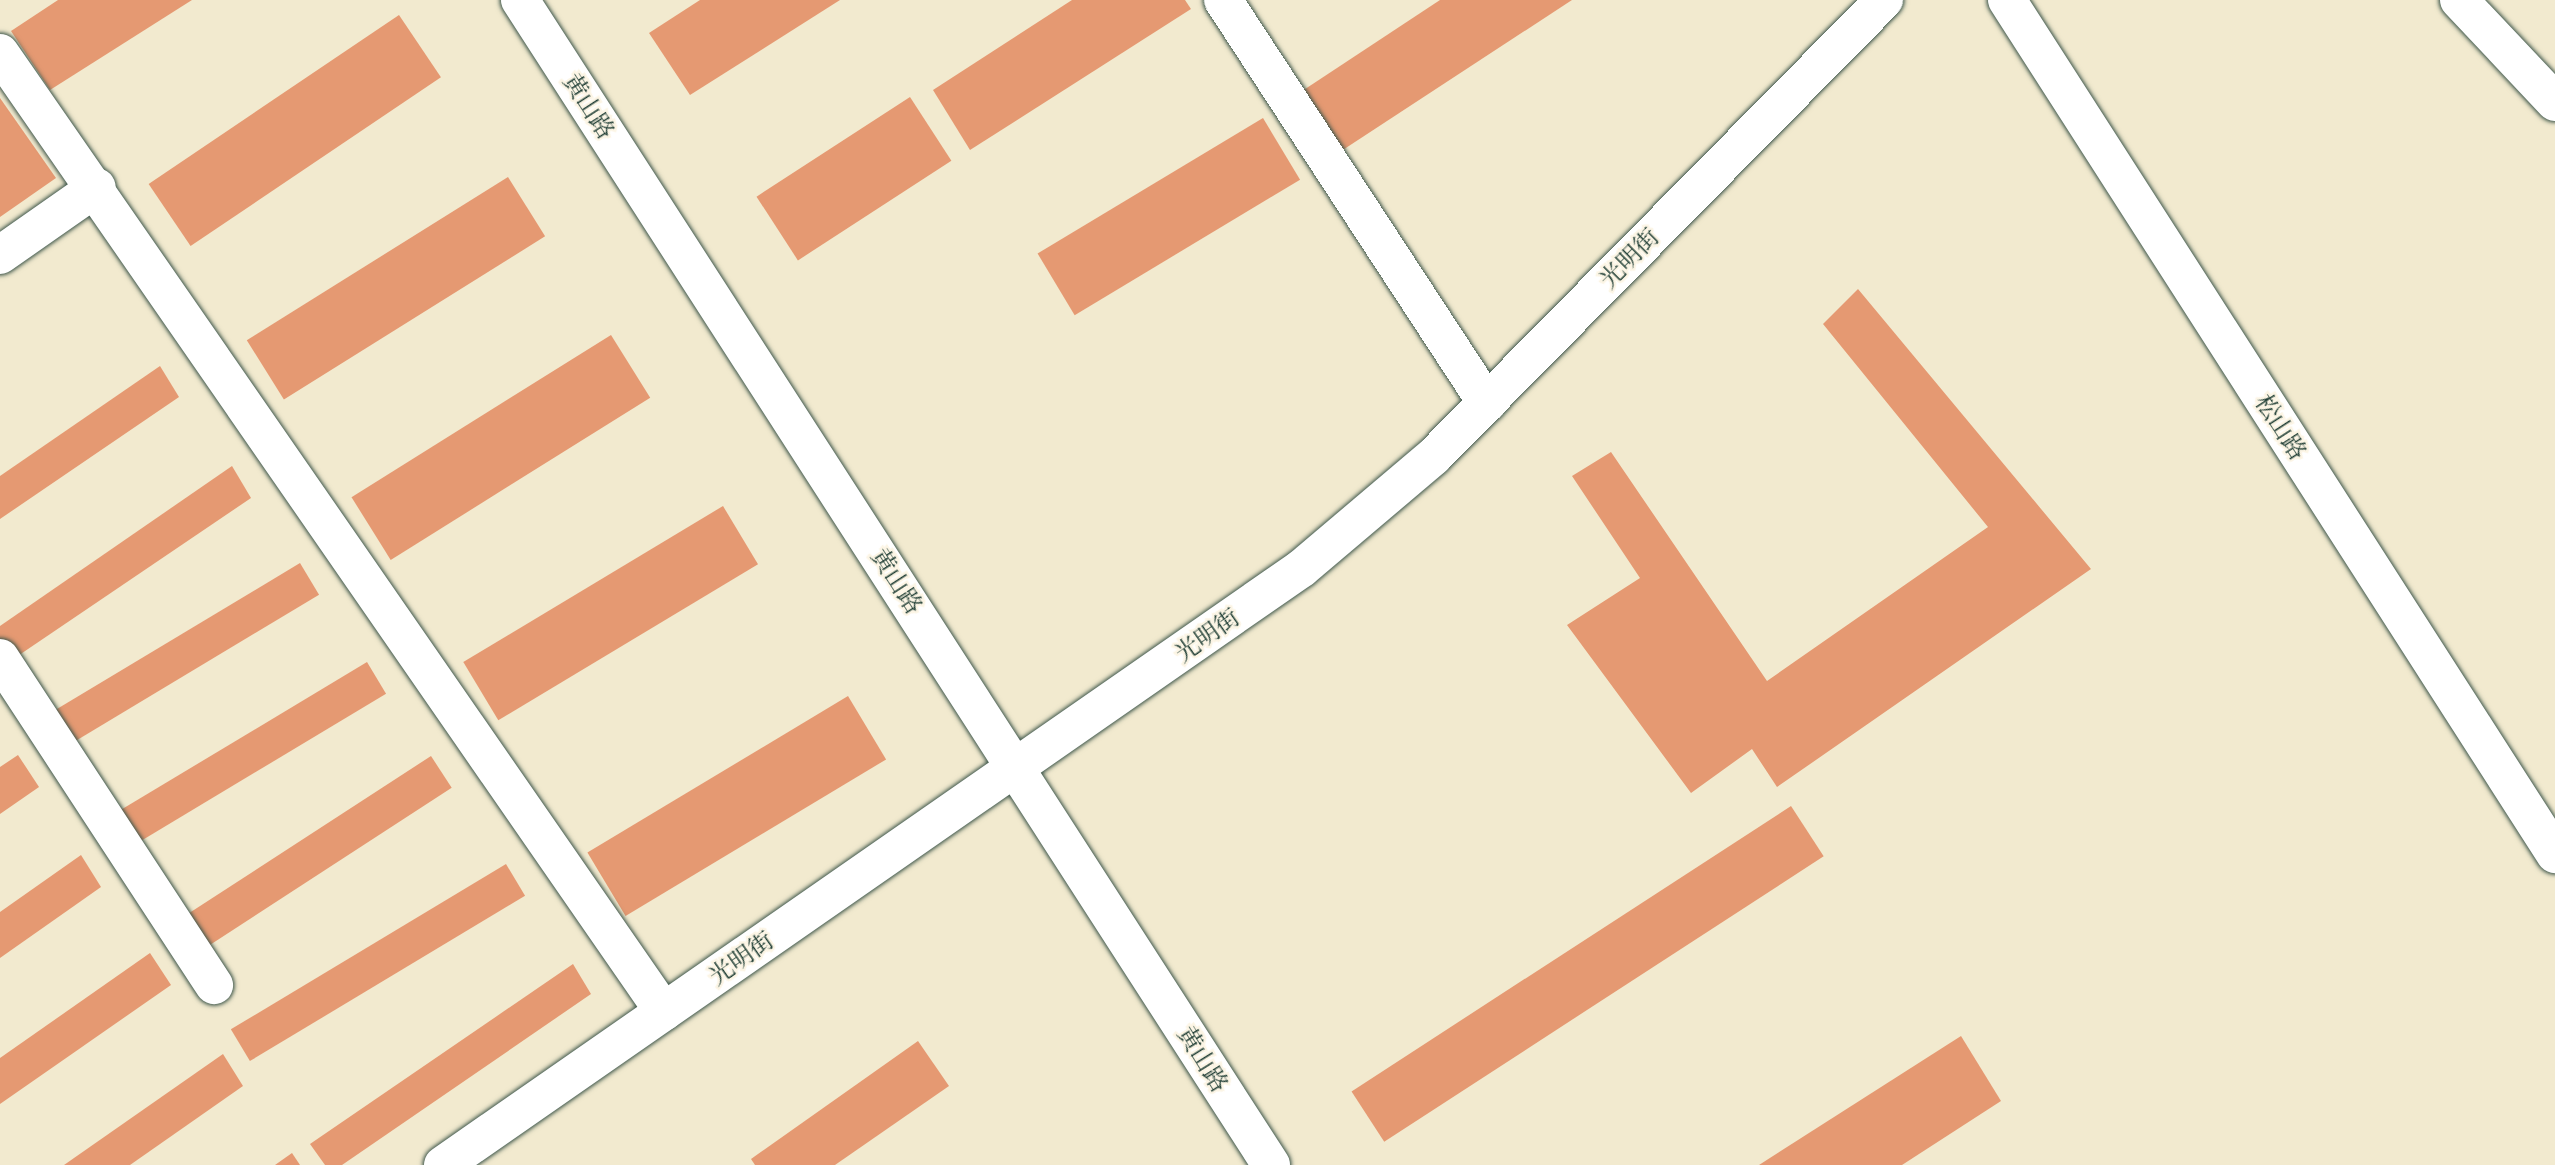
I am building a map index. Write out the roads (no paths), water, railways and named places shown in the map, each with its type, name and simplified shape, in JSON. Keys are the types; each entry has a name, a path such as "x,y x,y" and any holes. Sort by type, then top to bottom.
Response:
{"street":[{"name":"黄山路","path":"520,0 1018,767 1271,1165"},
{"path":"1223,0 1487,403"},
{"name":"光明街","path":"443,1165 484,1153 663,1012 1303,568 1487,403 1884,0"},
{"name":"松山路","path":"2007,0 2555,854"},
{"path":"2459,0 2555,102"},
{"path":"0,53 97,187 663,1012"},
{"path":"0,255 97,187"},
{"path":"0,658 214,985"}]}
